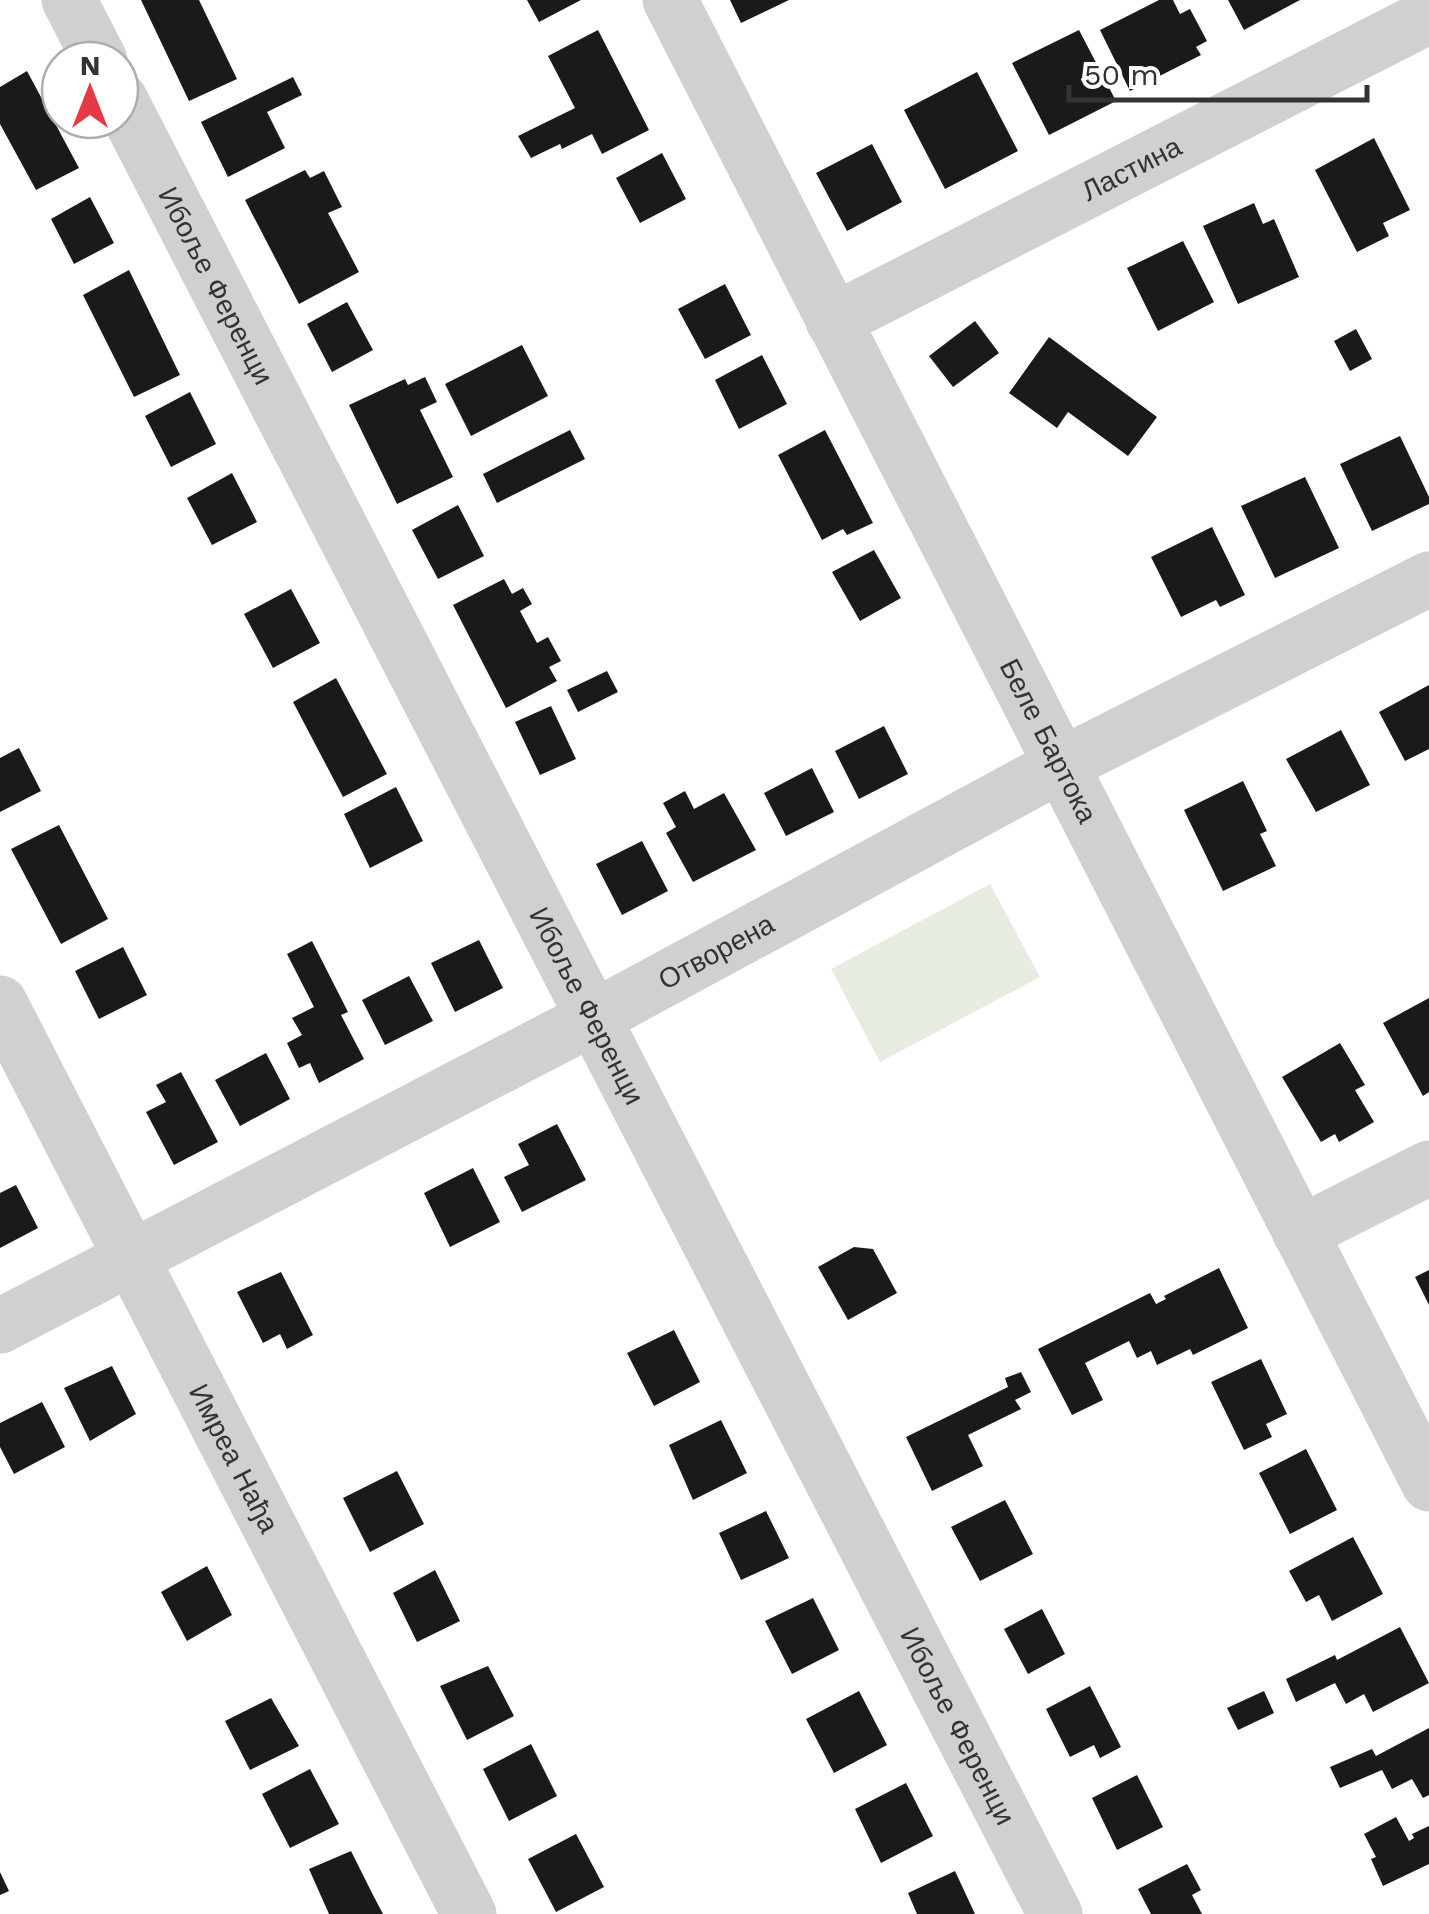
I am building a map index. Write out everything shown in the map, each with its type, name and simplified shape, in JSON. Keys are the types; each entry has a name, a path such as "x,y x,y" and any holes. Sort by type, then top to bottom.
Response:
{"street":[{"path":"69,0 90,40"},
{"name":"Беле Бартока","path":"670,0 1429,1484"},
{"name":"Ластина","path":"833,321 1429,16"},
{"name":"Ибоље Ференци","path":"140,138 1055,1914"},
{"name":"Отворена","path":"0,1326 593,1018 1061,765 1429,579"},
{"name":"Имреа Нађа","path":"0,1003 469,1914"},
{"path":"1300,1233 1429,1168"}],"shaded area":[{"path":"990,884 1040,977 880,1062 831,969"}],"building":[{"path":"141,0 199,0 237,79 189,101"},
{"path":"527,0 581,0 539,22"},
{"path":"730,0 789,0 741,23"},
{"path":"1159,0 1173,0 1180,14 1190,9 1207,41 1196,47 1201,55 1130,91 1100,30"},
{"path":"1228,0 1300,0 1244,30"},
{"path":"598,30 649,130 602,154 592,134 531,158 518,136 575,108 548,56"},
{"path":"1079,30 1116,101 1049,135 1012,63"},
{"path":"27,71 40,95 40,140 64,140 79,168 36,190 0,124 0,87"},
{"path":"977,72 1018,151 945,189 904,110"},
{"path":"293,77 302,95 267,112 285,148 228,177 201,122"},
{"path":"1374,138 1410,210 1383,223 1389,236 1357,252 1315,170"},
{"path":"872,144 902,202 847,231 816,173"},
{"path":"662,153 686,199 640,223 616,178"},
{"path":"305,170 310,178 324,171 342,207 328,213 359,272 299,304 245,200"},
{"path":"90,197 114,243 74,264 51,219"},
{"path":"1254,203 1263,224 1274,219 1299,277 1238,304 1203,226"},
{"path":"1183,241 1214,302 1158,331 1127,268"},
{"path":"129,270 180,375 134,397 83,295"},
{"path":"725,284 751,335 705,359 678,309"},
{"path":"347,302 373,350 332,372 307,324"},
{"path":"975,321 999,353 953,387 929,356"},
{"path":"1356,329 1372,359 1350,371 1334,341"},
{"path":"1049,337 1157,417 1128,456 1068,412 1057,428 1009,393"},
{"path":"522,345 548,396 471,436 445,384"},
{"path":"762,355 787,404 739,429 715,380"},
{"path":"425,377 437,402 420,410 453,477 397,504 349,405 405,379 408,385"},
{"path":"190,392 216,444 171,467 145,416"},
{"path":"570,430 585,459 497,503 483,474"},
{"path":"825,430 873,523 847,535 843,529 822,540 778,455"},
{"path":"1400,436 1429,504 1372,531 1340,464"},
{"path":"232,473 257,522 212,545 187,498"},
{"path":"1305,477 1339,548 1275,578 1241,506"},
{"path":"458,505 484,556 438,579 412,530"},
{"path":"1212,527 1245,595 1220,607 1216,600 1181,617 1151,557"},
{"path":"874,550 901,598 860,621 832,572"},
{"path":"504,579 512,594 523,588 532,604 520,611 537,643 548,637 561,661 549,667 557,681 506,708 453,605"},
{"path":"291,589 320,643 273,668 244,614"},
{"path":"607,671 618,692 578,712 567,690"},
{"path":"336,678 387,774 343,797 293,702"},
{"path":"1429,685 1429,749 1405,761 1379,712"},
{"path":"551,706 576,759 540,775 515,722"},
{"path":"884,726 908,774 859,799 835,751"},
{"path":"1341,730 1370,785 1316,812 1286,759"},
{"path":"19,748 41,791 0,812 0,758"},
{"path":"812,768 834,812 786,836 764,793"},
{"path":"1243,781 1267,831 1260,834 1276,866 1223,891 1184,810"},
{"path":"396,787 423,841 370,868 344,814"},
{"path":"685,791 694,809 724,793 756,850 693,882 666,833 676,827 663,803"},
{"path":"59,825 108,919 61,944 11,849"},
{"path":"642,841 668,891 622,915 596,864"},
{"path":"479,940 503,988 455,1012 431,963"},
{"path":"312,941 348,1012 341,1015 364,1059 319,1083 310,1063 299,1068 287,1043 302,1035 292,1018 314,1007 287,954"},
{"path":"123,947 147,995 99,1019 75,971"},
{"path":"409,976 433,1021 385,1045 362,1000"},
{"path":"1429,998 1429,1092 1423,1096 1383,1023"},
{"path":"1340,1043 1365,1085 1355,1090 1374,1122 1339,1142 1335,1134 1321,1142 1282,1077"},
{"path":"266,1053 290,1099 240,1126 215,1080"},
{"path":"181,1072 218,1142 174,1165 146,1112 166,1102 156,1085"},
{"path":"557,1124 586,1180 522,1212 504,1177 529,1165 518,1144"},
{"path":"473,1168 500,1222 450,1247 424,1193"},
{"path":"16,1185 38,1228 0,1248 0,1193"},
{"path":"854,1247 873,1249 897,1293 848,1320 818,1267"},
{"path":"1219,1268 1248,1328 1193,1355 1190,1349 1157,1365 1151,1351 1137,1358 1129,1341 1085,1363 1103,1400 1072,1415 1038,1349 1150,1293 1156,1304"},
{"path":"1429,1270 1429,1305 1415,1277"},
{"path":"281,1272 313,1335 287,1349 280,1334 263,1343 237,1292"},
{"path":"674,1330 700,1382 654,1406 627,1353"},
{"path":"1261,1359 1287,1414 1266,1424 1272,1437 1244,1450 1211,1382"},
{"path":"112,1366 136,1414 90,1441 64,1388"},
{"path":"1021,1372 1031,1392 1015,1400 1021,1409 968,1435 983,1466 932,1491 906,1437 1008,1387 1005,1378"},
{"path":"42,1402 65,1447 14,1474 0,1447 0,1423"},
{"path":"721,1420 747,1473 693,1500 669,1445"},
{"path":"1306,1449 1337,1510 1290,1534 1259,1473"},
{"path":"397,1471 424,1524 370,1552 343,1498"},
{"path":"1005,1500 1033,1554 980,1581 951,1527"},
{"path":"766,1511 789,1558 741,1580 719,1533"},
{"path":"1353,1537 1383,1594 1332,1621 1319,1595 1306,1602 1289,1571"},
{"path":"207,1566 232,1615 187,1641 161,1592"},
{"path":"435,1570 460,1621 417,1642 393,1593"},
{"path":"813,1598 839,1650 792,1674 765,1621"},
{"path":"1042,1609 1065,1654 1028,1674 1004,1629"},
{"path":"1400,1627 1429,1683 1373,1712 1364,1694 1346,1704 1335,1683 1296,1702 1286,1679 1335,1655 1337,1660"},
{"path":"488,1666 514,1716 467,1740 440,1686"},
{"path":"1090,1686 1121,1747 1100,1758 1094,1745 1070,1757 1046,1709"},
{"path":"859,1691 887,1745 834,1773 806,1719"},
{"path":"1264,1691 1274,1713 1238,1730 1227,1708"},
{"path":"271,1698 299,1746 250,1770 225,1721"},
{"path":"1429,1728 1429,1795 1423,1798 1412,1779 1392,1789 1382,1770 1340,1788 1330,1767 1372,1749 1376,1756"},
{"path":"531,1744 557,1796 509,1821 483,1769"},
{"path":"310,1769 339,1824 290,1848 262,1794"},
{"path":"1137,1775 1163,1827 1117,1850 1092,1798"},
{"path":"906,1783 933,1836 881,1863 855,1809"},
{"path":"1396,1817 1409,1841 1414,1838 1412,1834 1429,1826 1429,1864 1383,1886 1371,1859 1376,1857 1364,1834"},
{"path":"576,1834 604,1887 556,1912 528,1859"},
{"path":"351,1851 383,1914 329,1914 309,1869"},
{"path":"1187,1864 1201,1890 1192,1895 1202,1914 1151,1914 1138,1889"},
{"path":"955,1871 975,1914 917,1914 908,1893"},
{"path":"0,1872 9,1891 0,1895"}]}
